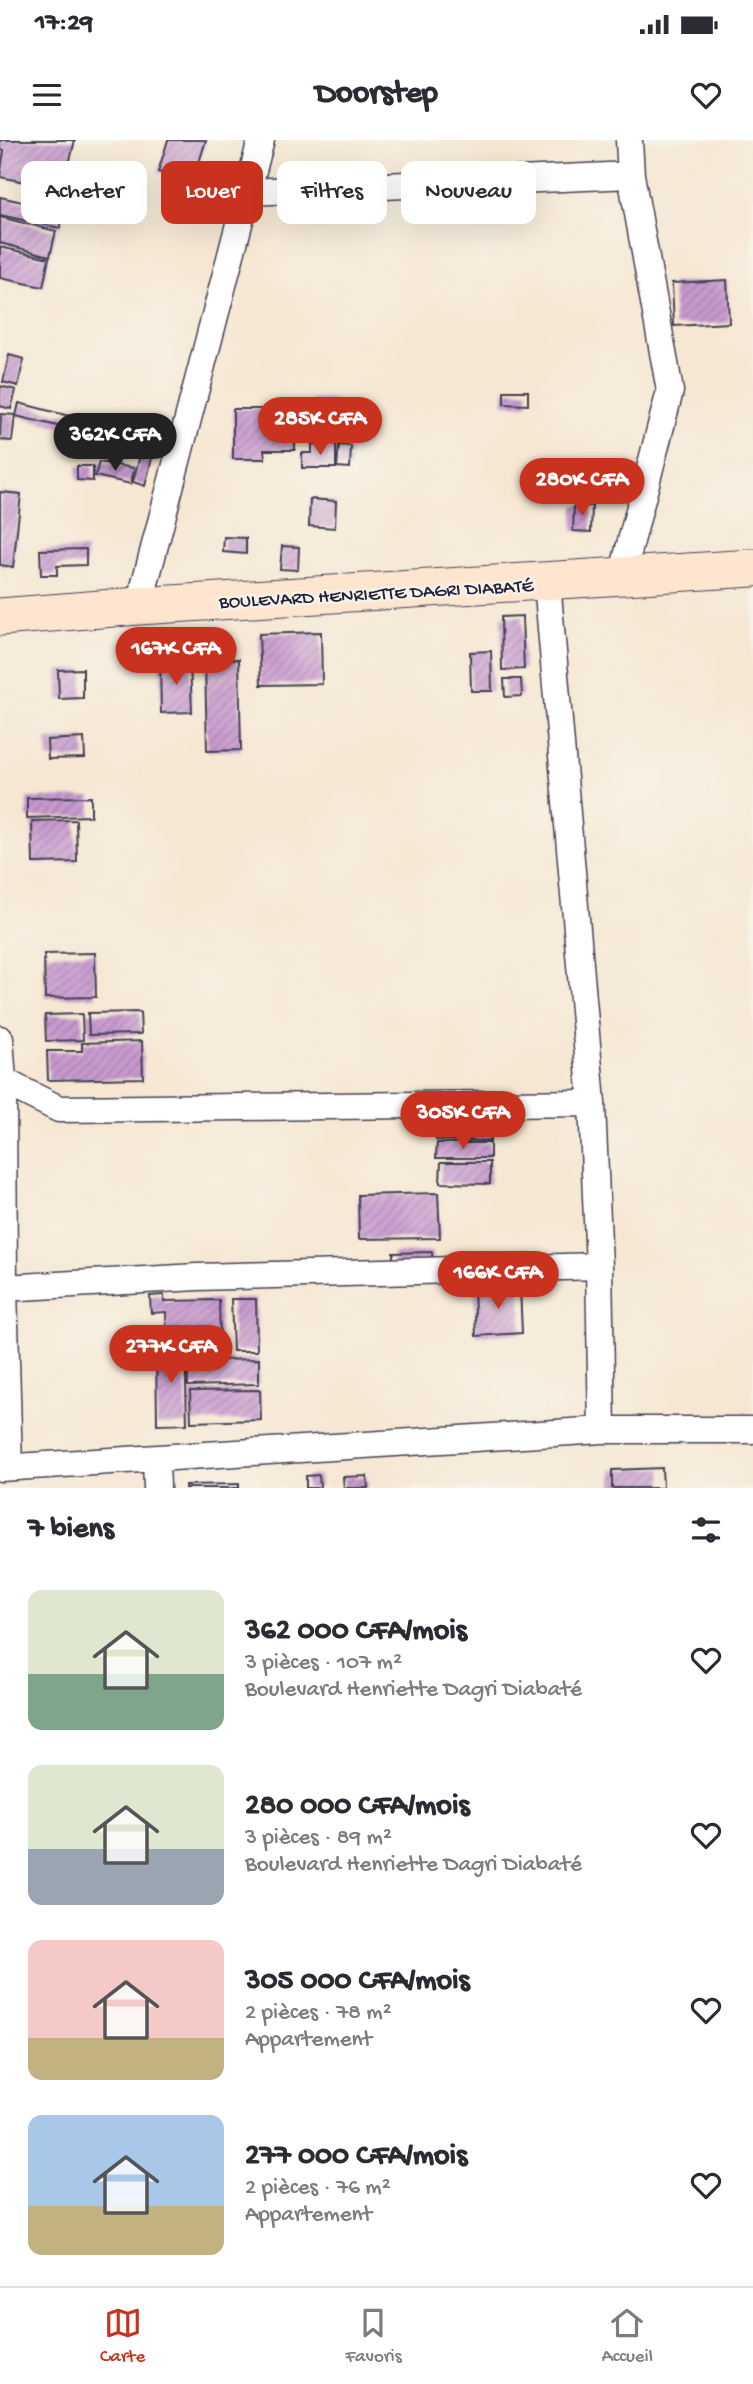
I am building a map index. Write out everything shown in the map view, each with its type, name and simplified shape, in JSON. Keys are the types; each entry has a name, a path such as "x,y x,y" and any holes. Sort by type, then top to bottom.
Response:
{"main road":[{"name":"BOULEVARD HENRIETTE DAGRI DIABATÉ","path":"0,623 139,606 753,568"}],"street":[{"path":"256,161 261,140"},
{"path":"622,576 670,391 631,175 629,140"},
{"path":"263,191 631,175"},
{"path":"139,606 240,224"},
{"path":"547,582 592,1103 599,1266 601,1430"},
{"path":"0,1039 3,1081 4,1467 601,1430 753,1430"},
{"path":"3,1081 59,1109 592,1103"},
{"path":"4,1288 210,1276 599,1266"},
{"path":"156,1459 157,1488"}],"building":[{"path":"0,140 75,140 70,161 21,161 21,181 0,177 4,150 0,150"},
{"path":"168,140 206,140 200,161 161,161"},
{"path":"0,197 21,202 21,220 0,215"},
{"path":"0,217 56,231 50,256 0,243"},
{"path":"42,224 61,224 60,228"},
{"path":"0,247 49,258 43,287 0,278"},
{"path":"727,280 729,323 674,326 672,283"},
{"path":"9,355 24,359 18,386 3,382"},
{"path":"0,386 16,390 11,409 0,406"},
{"path":"504,391 528,391 528,405 504,404"},
{"path":"310,400 335,400 336,441 310,441"},
{"path":"19,403 73,417 70,429 16,416"},
{"path":"233,409 295,409 295,450 264,450 265,459 233,459"},
{"path":"1,414 15,415 12,441 0,440"},
{"path":"99,423 157,438 145,486 133,482 142,448 96,436"},
{"path":"312,444 336,444 336,468 302,468 302,453 312,453"},
{"path":"339,445 351,446 350,468 337,467"},
{"path":"99,462 134,468 131,484 95,476"},
{"path":"77,466 93,466 93,481 77,480"},
{"path":"0,492 21,494 13,567 0,565"},
{"path":"310,499 336,501 335,528 309,526"},
{"path":"574,505 592,506 591,532 573,531"},
{"path":"224,537 246,538 246,554 223,552"},
{"path":"282,546 299,547 298,570 280,569"},
{"path":"86,549 86,565 57,566 57,575 41,575 40,550"},
{"path":"522,616 524,669 502,670 501,617"},
{"path":"321,632 322,684 261,685 259,634"},
{"path":"491,651 492,691 471,691 470,652"},
{"path":"239,659 241,750 207,751 205,660"},
{"path":"190,661 192,712 161,713 160,662"},
{"path":"83,669 83,698 59,699 58,670"},
{"path":"504,679 521,679 522,696 505,697"},
{"path":"84,738 85,758 48,759 47,740"},
{"path":"91,797 91,816 27,818 27,798"},
{"path":"76,820 77,862 33,863 32,821"},
{"path":"95,953 96,997 45,998 44,954"},
{"path":"140,1012 141,1034 89,1035 88,1013"},
{"path":"82,1014 83,1040 46,1041 45,1015"},
{"path":"142,1041 143,1078 48,1080 47,1051 82,1051 82,1043"},
{"path":"436,1118 491,1119 490,1141 436,1140"},
{"path":"437,1143 490,1143 490,1158 436,1158"},
{"path":"441,1162 490,1162 490,1184 440,1183"},
{"path":"438,1193 440,1238 359,1239 358,1195"},
{"path":"432,1252 433,1265 393,1266 393,1253"},
{"path":"520,1287 522,1333 476,1336 474,1289"},
{"path":"164,1295 164,1301 219,1300 220,1338 167,1339 166,1312 151,1313 150,1296"},
{"path":"231,1299 256,1299 257,1351 233,1351"},
{"path":"185,1344 187,1424 157,1425 156,1345"},
{"path":"187,1345 218,1345 218,1360 259,1359 259,1384 188,1386"},
{"path":"260,1390 261,1420 191,1422 190,1391"},
{"path":"662,1468 663,1488 612,1488 612,1470"},
{"path":"319,1475 320,1488 306,1488 306,1476"},
{"path":"367,1476 368,1488 344,1488 343,1477"},
{"path":"239,1484 239,1488 185,1488 185,1485"}]}
